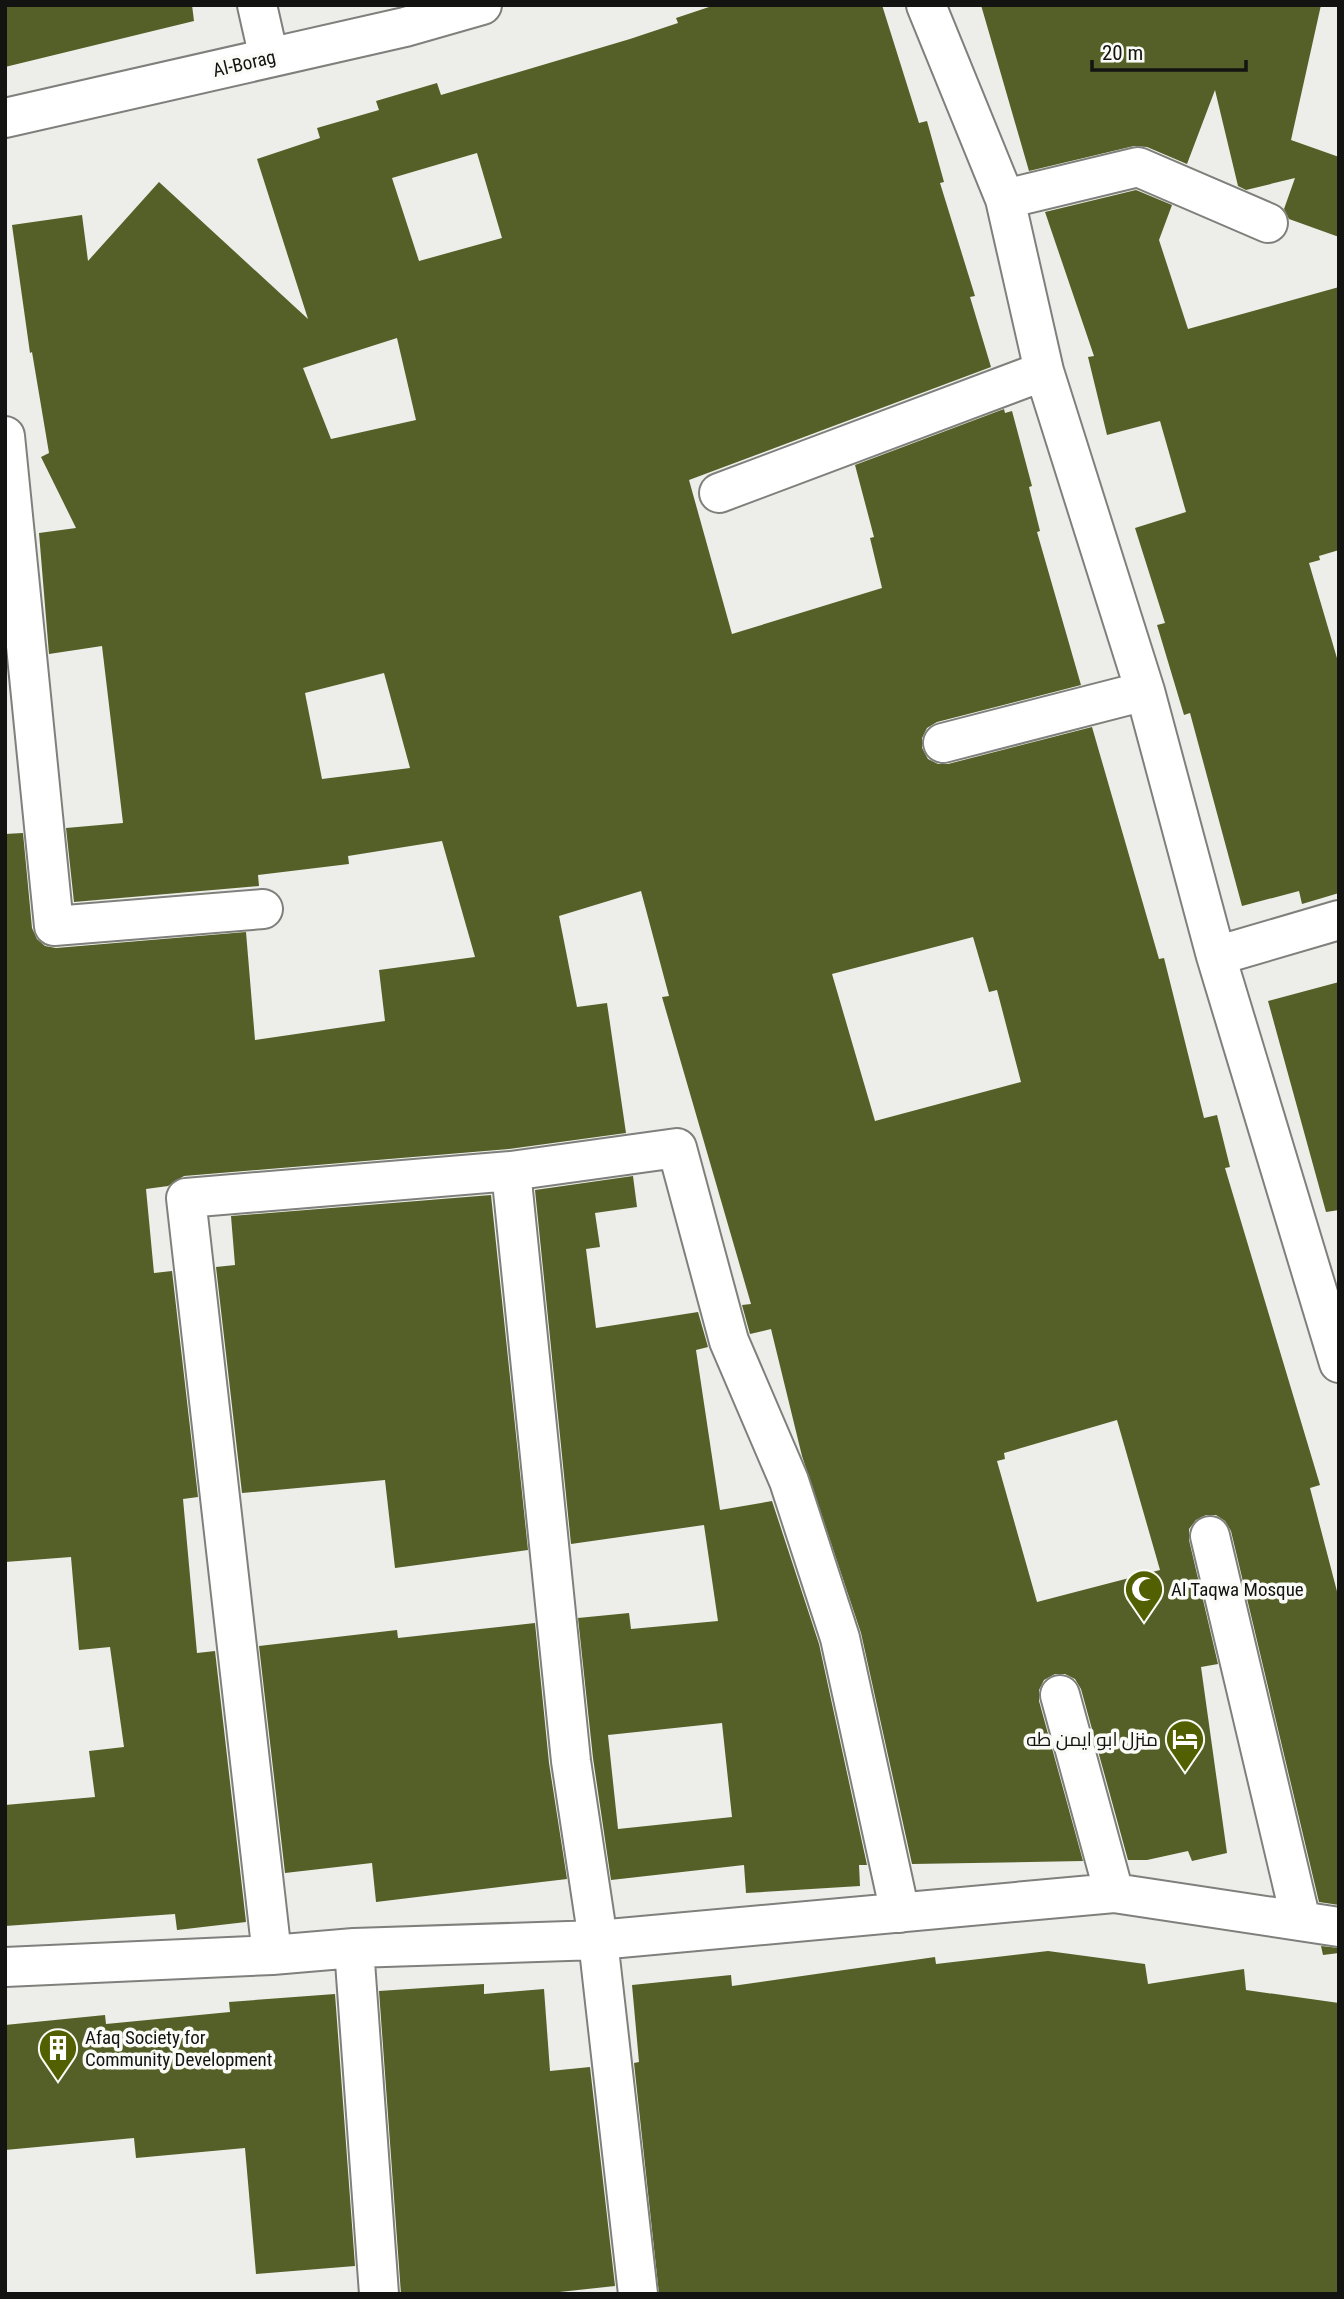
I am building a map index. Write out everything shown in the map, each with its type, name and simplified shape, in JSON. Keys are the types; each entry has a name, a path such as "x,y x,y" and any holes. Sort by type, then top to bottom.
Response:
{"street":[{"path":"257,5 269,58"},
{"name":"Al-Borag","path":"5,118 405,27 482,5"},
{"path":"926,5 1005,200 1044,371 1145,691 1216,956 1339,1363"},
{"path":"1005,200 1138,167 1268,223"},
{"path":"719,493 1044,371"},
{"path":"5,436 54,926 263,909"},
{"path":"943,743 1145,691"},
{"path":"1216,956 1339,920"},
{"path":"272,1955 186,1198 512,1171 677,1148 729,1341 789,1481 840,1637 900,1913"},
{"path":"512,1171 571,1760 598,1940 638,2294"},
{"path":"1210,1536 1301,1921"},
{"path":"1060,1695 1114,1893"},
{"path":"5,1967 272,1955 354,1948 598,1940 1114,1893 1339,1927"},
{"path":"354,1948 379,2294"}],"building":[{"path":"5,5 192,5 194,21 5,67"},
{"path":"715,5 882,5 919,123 927,121 944,182 940,183 975,296 970,297 991,367 689,480 732,634 882,588 870,538 874,537 855,465 1004,409 1005,413 1012,411 1032,486 1029,487 1040,531 1037,532 1081,685 937,722 927,728 922,738 922,748 928,759 938,764 948,764 1092,727 1159,959 1164,958 1204,1118 1217,1115 1230,1167 1225,1168 1320,1485 1310,1488 1339,1599 1339,1905 1319,1902 1231,1531 1225,1521 1216,1515 1206,1515 1196,1520 1189,1529 1189,1540 1218,1664 1201,1667 1227,1853 1192,1861 1188,1851 1147,1860 1128,1860 1081,1689 1075,1679 1065,1674 1055,1674 1044,1680 1039,1690 1039,1701 1083,1861 912,1864 861,1633 802,1456 771,1329 750,1334 742,1305 751,1304 662,997 669,996 641,891 559,916 577,1007 607,1003 626,1133 509,1149 184,1176 168,1186 146,1189 154,1273 172,1271 198,1497 183,1499 197,1653 215,1651 246,1922 177,1930 175,1914 5,1926 5,1805 95,1797 89,1751 124,1747 110,1647 79,1650 71,1557 5,1562 5,834 23,833 32,928 37,939 45,946 56,948 246,932 255,1040 385,1021 379,970 475,957 442,841 348,856 349,864 258,875 259,886 74,902 66,828 123,823 102,646 49,654 39,533 76,528 41,457 49,453 32,352 30,353 12,225 82,215 88,261 159,182 308,319 257,159 320,138 317,128 379,110 376,101 437,83 441,95 630,39 678,23 676,18","holes":["477,153 502,238 419,261 392,178","397,338 416,420 331,439 303,368","384,673 410,768 322,779 305,693","973,937 989,992 997,990 1021,1082 875,1121 832,974","1117,1420 1160,1570 1037,1602 997,1461 1005,1459 1004,1453"]},
{"path":"981,5 1321,5 1291,140 1339,157 1339,237 1289,219 1284,209 1295,178 1246,190 1238,186 1215,90 1187,164 1147,147 1134,146 1029,171"},
{"path":"1136,190 1172,205 1159,240 1188,329 1339,287 1339,550 1319,556 1320,560 1309,563 1339,665 1339,893 1302,904 1299,891 1242,906 1190,713 1184,715 1157,625 1165,623 1135,528 1186,512 1160,421 1107,435 1088,357 1094,356 1045,212"},
{"path":"1339,982 1339,1210 1326,1212 1268,1001"},
{"path":"633,1176 637,1207 595,1213 600,1247 586,1249 596,1328 698,1312 708,1347 696,1350 720,1510 772,1501 819,1644 867,1865 859,1865 860,1886 746,1893 744,1865 611,1880 593,1758 578,1618 629,1613 631,1629 718,1621 704,1525 571,1544 535,1190","holes":["722,1723 732,1817 618,1829 608,1735"]},
{"path":"491,1195 528,1550 395,1568 385,1480 242,1493 216,1267 235,1265 231,1216"},
{"path":"535,1623 549,1763 567,1879 376,1902 372,1863 285,1873 259,1646 397,1630 398,1638"},
{"path":"1321,1946 1339,1948 1339,1953 1323,1955"},
{"path":"1048,1951 1145,1964 1148,1984 1244,1969 1246,1990 1339,2003 1339,2294 659,2294 634,2063 639,2062 632,1985 731,1975 732,1986 935,1957 936,1964"},
{"path":"484,1984 484,1994 544,1989 550,2071 590,2067 615,2286 541,2294 401,2294 379,1991"},
{"path":"335,1994 355,2266 256,2274 245,2148 136,2158 134,2138 5,2150 5,2025 105,2015 106,2024 230,2012 229,2002"}],"place":[{"name":"Al Taqwa Mosque","path":"1144,1623"},
{"name":"منزل ابو ايمن طه","path":"1185,1773"},
{"name":"Afaq Society for Community Development","path":"58,2082"}]}
